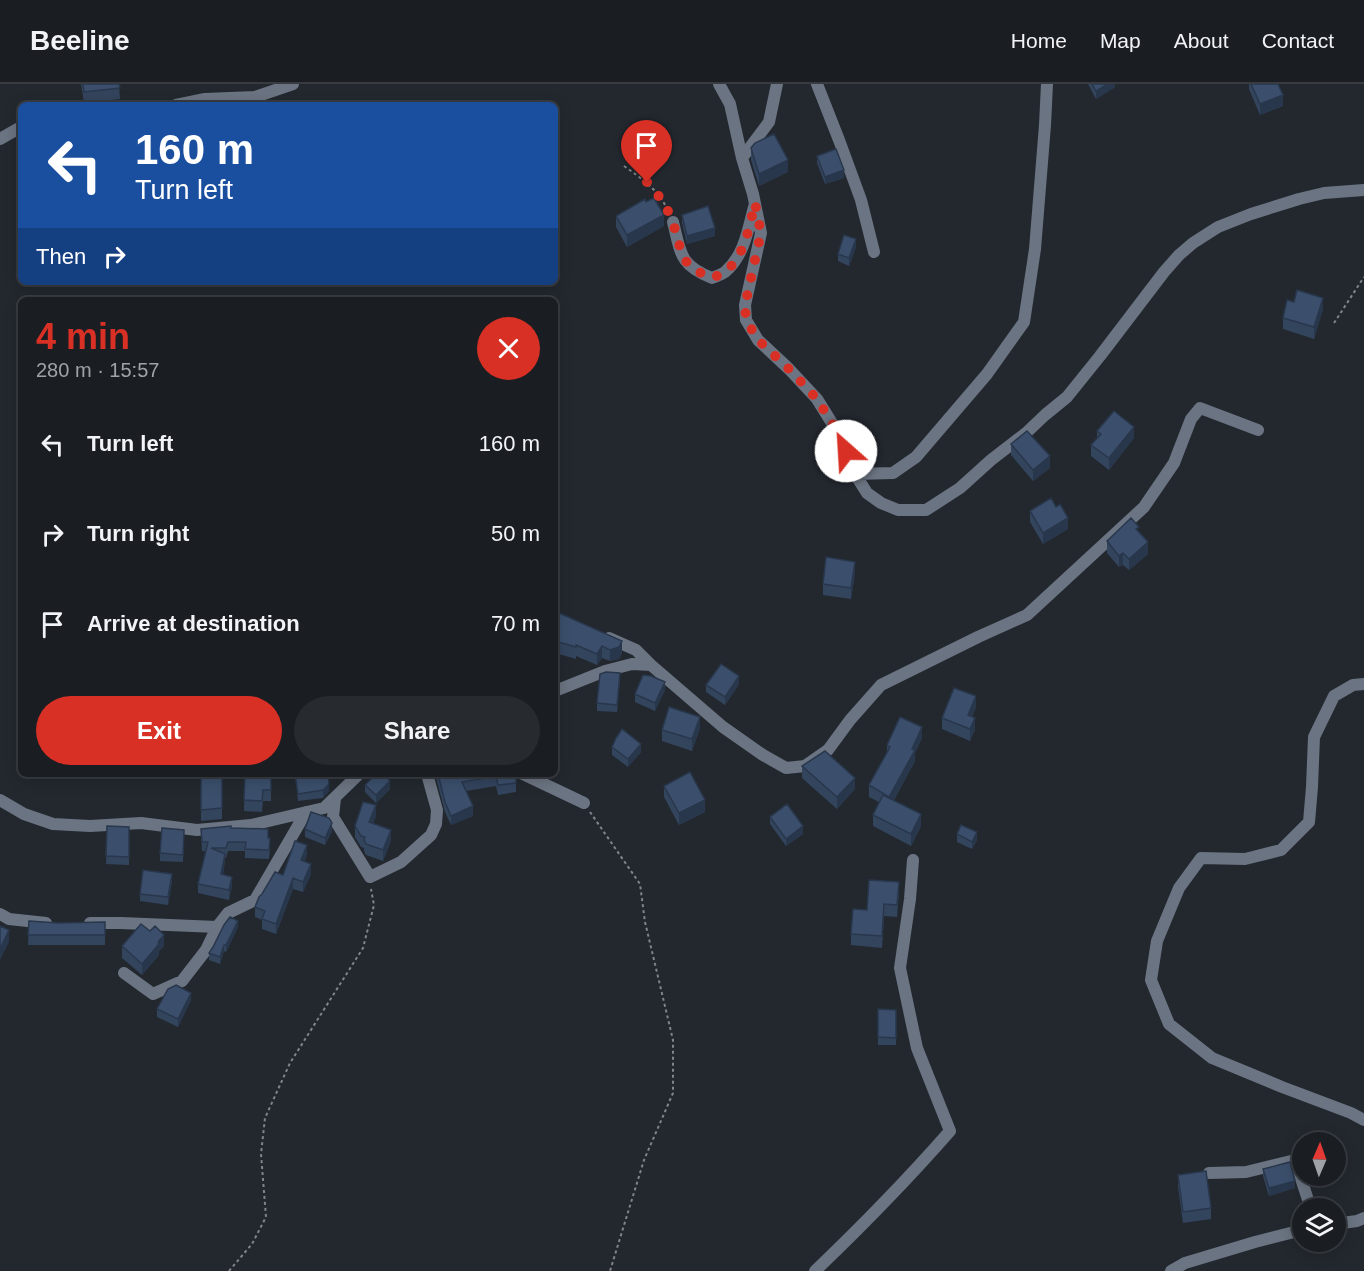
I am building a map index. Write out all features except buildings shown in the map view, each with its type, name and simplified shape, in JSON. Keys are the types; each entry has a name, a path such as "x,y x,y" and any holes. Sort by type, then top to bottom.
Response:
{"street":[{"path":"190,102 205,99 255,97 293,84"},
{"path":"719,84 730,104 761,233 745,305 746,320 758,340 817,399 835,428 855,474 867,493 880,503 898,510 926,510 960,488 1067,397 1164,272 1193,243 1218,227 1299,199 1324,193 1364,190"},
{"path":"742,158 769,122 777,84"},
{"path":"817,84 861,200 874,252"},
{"path":"855,474 893,473 916,457 987,374 1024,322 1035,249 1047,84"},
{"path":"0,139 18,129"},
{"path":"673,222 683,259 698,273 712,278 724,273 738,257 755,203"},
{"path":"594,631 636,650 723,727 763,755 786,768 805,766 828,750 880,685 1027,615 1144,507 1174,463 1191,419 1200,408 1258,430"},
{"path":"558,690 605,671 632,664 651,665"},
{"path":"1364,684 1353,685 1334,696 1314,737 1309,822 1281,850 1245,859 1201,858 1179,888 1157,941 1151,980 1169,1024 1212,1058 1364,1119"},
{"path":"0,800 24,814 53,824 90,826 141,823 198,830 251,825 324,808 356,777"},
{"path":"335,798 333,817 370,877 401,862 431,835 436,824 437,810 428,777"},
{"path":"529,777 584,803"},
{"path":"123,974 153,993 182,981 206,950 217,927 228,913 255,900 306,812"},
{"path":"815,1271 911,1175 950,1131 917,1048 900,968 913,860"},
{"path":"0,915 9,919 69,923 217,927"},
{"path":"1209,1173 1246,1172 1295,1161 1307,1198"},
{"path":"1346,1222 1364,1218"},
{"path":"1171,1271 1185,1263 1292,1233"}],"path":[{"path":"624,166 647,182 663,200 673,222"},
{"path":"1334,323 1364,277"},
{"path":"584,803 640,884 645,922 673,1040 673,1092 644,1160 610,1271"},
{"path":"229,1271 252,1244 266,1217 261,1154 265,1118 290,1063 363,948 374,905 370,877"}],"route":[{"path":"647,182 663,200 673,222 683,259 698,273 712,278 724,273 738,257 755,203 761,233 745,305 746,320 758,340 817,399 846,451"}]}
